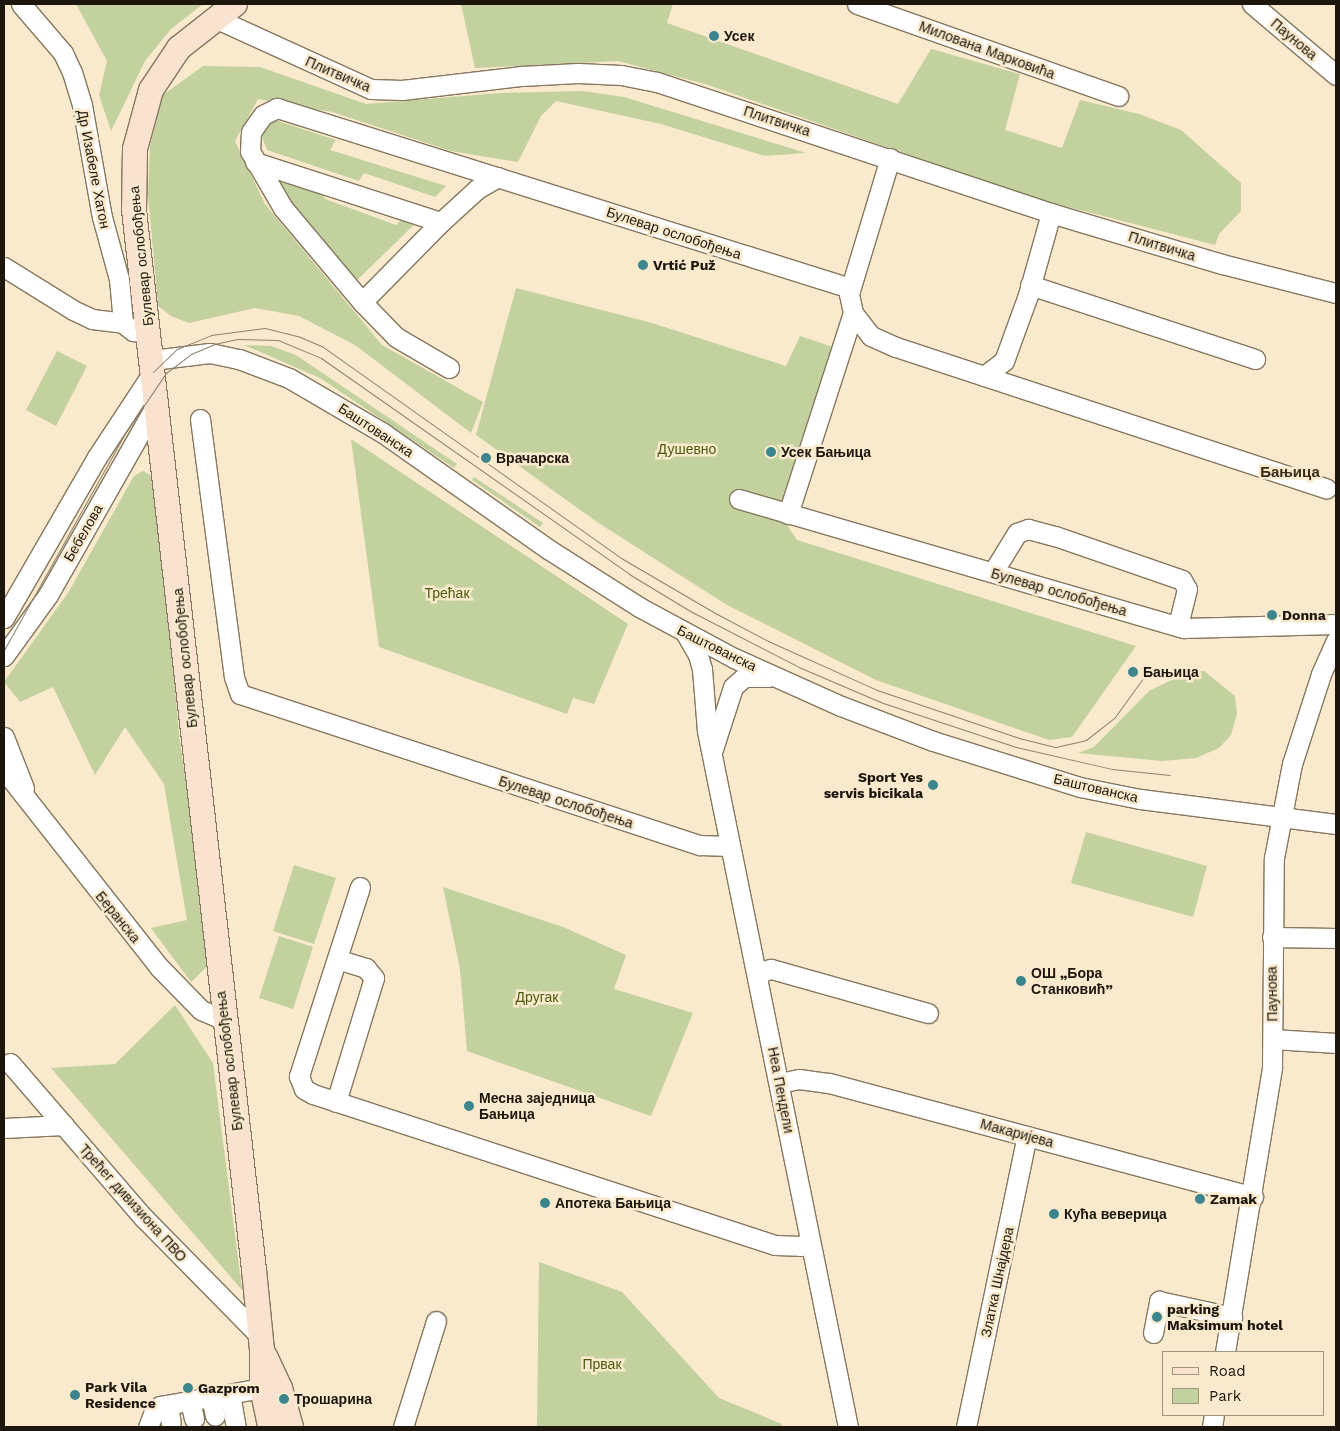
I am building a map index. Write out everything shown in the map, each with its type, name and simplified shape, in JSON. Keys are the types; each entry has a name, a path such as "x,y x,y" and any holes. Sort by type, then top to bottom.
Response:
{"main road":[{"name":"Булевар ослобођења","path":"235,4 179,48 161,72 147,101 138,134 134,165 134,210 262,1344 262,1388 270,1427"},
{"name":"Булевар ослобођења","path":"262,1344 280,1388 291,1427"}],"street":[{"name":"Др Изабеле Хатон","path":"21,4 63,53 72,72 82,105 102,217 119,279 123,323"},
{"name":"Милована Марковића","path":"857,4 1118,96"},
{"name":"Паунова","path":"1252,4 1336,75"},
{"name":"Плитвичка","path":"215,18 371,89 402,90 522,76 621,75 700,96 1052,213 1222,264 1336,293"},
{"name":"Булевар ослобођења","path":"449,368 396,337 362,302 283,208 254,162 250,151 251,132 263,115 277,108 850,288"},
{"path":"788,514 853,313 850,288 890,158"},
{"path":"254,162 440,222"},
{"path":"362,302 440,222 477,189 498,177"},
{"path":"984,376 1004,361 1052,213"},
{"path":"4,267 73,310 92,319 123,323 133,331 148,332"},
{"path":"1030,285 1255,359"},
{"path":"853,313 871,336 882,342 1326,488"},
{"name":"Баштованска","path":"153,366 210,353 239,359 289,378 383,433 548,549 686,634 778,678 933,741 1080,787 1140,799 1336,824"},
{"path":"4,618 96,457 153,366"},
{"name":"Бебелова","path":"4,656 48,595 156,405"},
{"name":"Булевар ослобођења","path":"200,419 234,677 240,694 700,845 730,846"},
{"name":"Булевар ослобођења","path":"739,499 1178,626 1336,624"},
{"path":"993,572 1017,532 1028,529 1055,536 1182,580 1188,589 1178,626"},
{"name":"Неа Пендели","path":"686,634 700,661 703,711 780,1083 809,1242 848,1427"},
{"name":"Паунова","path":"1225,1351 1253,1197 1273,1039 1272,937 1274,858 1281,817 1300,739 1321,674 1336,641"},
{"name":"Неа Пендели","path":"713,753 723,713 737,682 757,675 778,678"},
{"name":"Беранска","path":"6,741 27,796"},
{"name":"Беранска","path":"4,770 27,796 92,885 159,967 201,1010 224,1020"},
{"path":"360,887 299,1076 304,1089 336,1102 775,1245 800,1246 809,1242"},
{"path":"1272,937 1336,938"},
{"path":"336,1102 374,978 366,968 337,959"},
{"path":"757,978 763,971 771,969 928,1013"},
{"path":"1273,1039 1336,1043"},
{"name":"Трећег дивизиона ПВО","path":"10,1063 144,1218 262,1344"},
{"name":"Макаријева","path":"780,1083 813,1080 1253,1197"},
{"path":"4,1128 64,1125"},
{"name":"Златка Шнајдера","path":"966,1427 1027,1136"},
{"path":"1153,1333 1159,1301 1232,1317"},
{"path":"403,1427 436,1321"},
{"path":"148,1427 154,1411 170,1414 190,1401 262,1388"},
{"path":"215,1416 220,1395"},
{"path":"220,1395 236,1427"},
{"path":"190,1401 194,1419"}],"green space":[{"path":"76,4 203,4 171,29 145,61 111,131 99,95 107,61"},
{"path":"461,4 673,4 667,23 898,104 931,49 1020,74 1005,130 1062,148 1080,100 1139,114 1181,130 1241,183 1241,211 1219,234 1215,245 1030,197 705,84 618,61 475,68"},
{"path":"203,66 260,67 366,104 501,93 582,91 624,97 806,153 765,156 661,124 556,101 541,116 518,162 451,151 332,112 258,99 235,141 265,204 382,345 483,402 471,433 355,345 299,316 255,308 189,323 171,316 158,306 148,194 150,146 163,95"},
{"path":"275,120 336,140 330,150 446,186 435,197 364,173 359,181 267,150 259,129 265,122"},
{"path":"264,170 317,185 325,199 396,225 405,216 419,220 355,282"},
{"name":"Душевно","path":"516,288 652,323 786,366 800,336 836,348 781,516 797,540 1136,646 1072,737 1049,740 876,680 727,605 597,522 476,435"},
{"path":"244,345 271,346 296,355 457,464 454,468 320,378"},
{"path":"57,351 87,366 56,426 26,410"},
{"name":"Трећак","path":"351,439 628,624 594,704 573,698 567,714 379,647"},
{"path":"143,471 150,475 157,486 179,734 211,963 191,982 151,928 187,920 164,784 125,727 95,775 53,687 20,702 4,682 68,593 134,476"},
{"path":"474,477 543,523 540,527 472,480"},
{"path":"1204,671 1235,696 1237,714 1231,735 1219,748 1196,758 1162,761 1078,753 1094,747 1149,691 1188,672"},
{"path":"1086,832 1207,866 1193,917 1071,883"},
{"path":"294,865 336,878 314,944 273,931"},
{"name":"Другак","path":"443,887 563,927 626,955 614,989 693,1013 651,1116 467,1051 460,969"},
{"path":"279,936 313,947 293,1009 259,998"},
{"path":"175,1005 213,1063 242,1290 51,1068 115,1064"},
{"name":"Првак","path":"539,1262 622,1292 719,1398 782,1424 781,1427 537,1427"}],"tram line":[{"path":"153,372 177,349 211,335 265,328 300,337 323,347 621,558 717,614 768,641 877,690 1019,738 1056,747 1086,740 1115,717 1151,667"},
{"path":"4,650 124,435 166,373 191,354 214,344 237,339 278,340 321,358 629,574 690,611 801,668 883,703 1016,747 1112,769 1170,775"}],"place":[{"name":"Усек","path":"714,36"},
{"name":"Vrtić Puž","path":"643,265"},
{"name":"Усек Бањица","path":"771,452"},
{"name":"Врачарска","path":"486,458"},
{"name":"Donna","path":"1272,615"},
{"name":"Бањица","path":"1133,672"},
{"name":"Sport Yes servis bicikala","path":"933,785"},
{"name":"ОШ „Бора Станковић”","path":"1021,981"},
{"name":"Месна заједница Бањица","path":"469,1106"},
{"name":"Zamak","path":"1200,1199"},
{"name":"Апотека Бањица","path":"545,1203"},
{"name":"Кућа веверица","path":"1054,1214"},
{"name":"parking Maksimum hotel","path":"1157,1317"},
{"name":"Gazprom","path":"188,1388"},
{"name":"Park Vila Residence","path":"75,1395"},
{"name":"Трошарина","path":"284,1399"}],"district":[{"name":"Бањица","path":"1290,473"}]}
